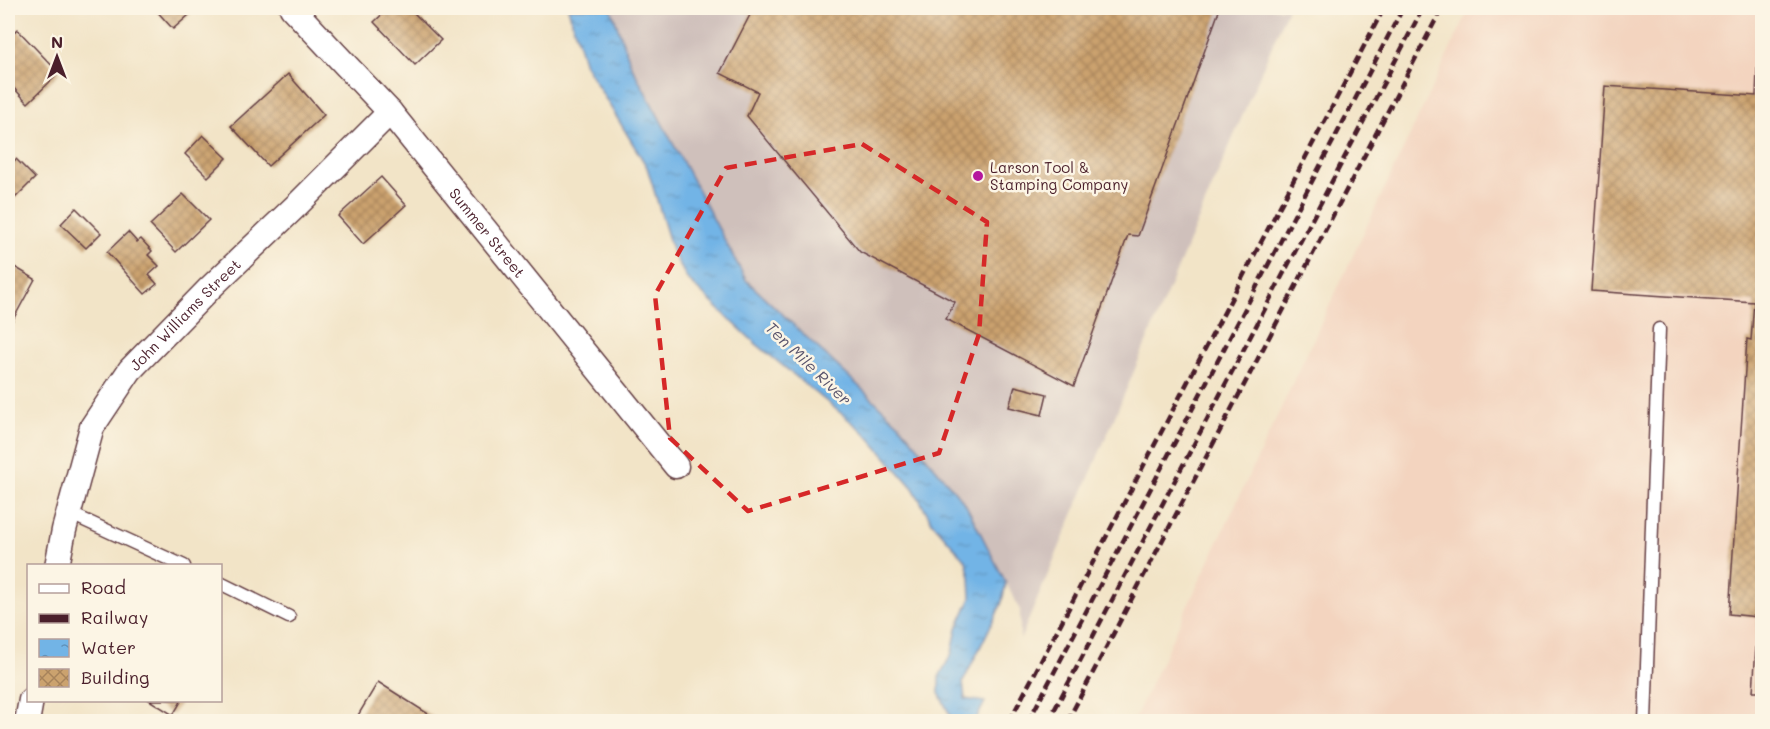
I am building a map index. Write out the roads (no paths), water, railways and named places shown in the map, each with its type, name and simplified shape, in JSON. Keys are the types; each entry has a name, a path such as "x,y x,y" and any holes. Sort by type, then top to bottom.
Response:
{"street":[{"name":"Summer Street","path":"292,8 390,112 676,466"},
{"name":"John Williams Street","path":"57,564 92,427 130,370 210,288 390,112"},
{"path":"27,722 31,702"}],"lane":[{"path":"1645,722 1659,329"},
{"path":"69,513 180,564"},
{"path":"222,584 289,617"}],"water":[{"name":"Ten Mile River","path":"568,8 611,8 631,65 746,280 899,424 966,505 1006,583 1001,605 963,682 965,699 985,702 975,721 953,721 939,693 939,677 952,653 957,628 971,598 970,577 966,561 932,522 913,488 865,433 755,343 688,280 673,253 647,167 585,65"}],"railway":[{"path":"1009,722 1384,8"},
{"path":"1028,722 1403,8"},
{"path":"1048,722 1423,8"},
{"path":"1067,722 1442,8"}],"place":[{"name":"Larson Tool & Stamping Company","path":"978,176"}]}
